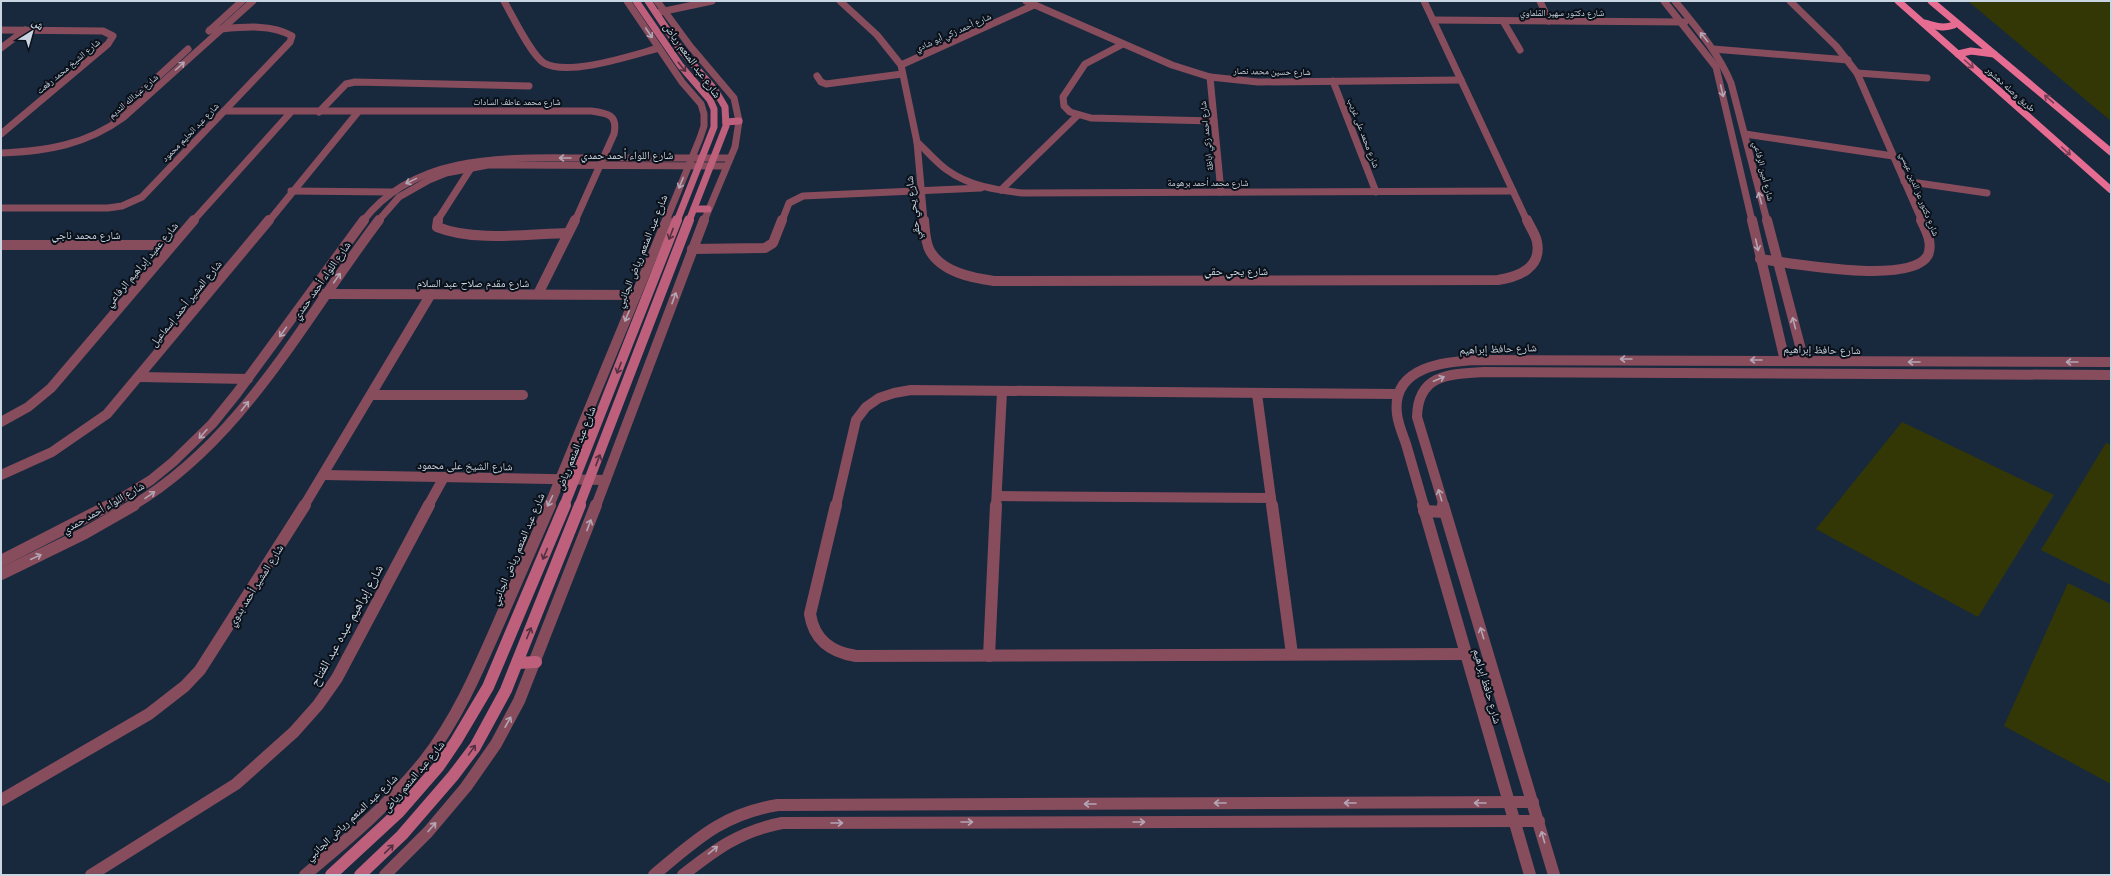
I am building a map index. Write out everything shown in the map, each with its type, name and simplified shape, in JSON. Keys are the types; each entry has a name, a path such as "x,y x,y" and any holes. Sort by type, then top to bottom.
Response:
{"main road":[{"name":"طريق وصله دهشور","path":"1898,1 2111,190"},
{"name":"طريق وصله دهشور","path":"1931,1 2111,152"},
{"path":"1921,22 1938,27 1948,27 1955,22"},
{"path":"1958,54 1964,50 1972,50 1997,55"}],"street":[{"name":"شارع عبدالله النديم","path":"1,146 52,144 81,137 95,130 114,116 242,1"},
{"name":"شارع عبدالله النديم","path":"1,153 48,150 80,143 102,133 124,117 253,1"},
{"path":"504,1 540,60 550,66 578,67 659,48"},
{"name":"شارع عبد المنعم رياض الجانبي","path":"305,875 343,843 399,789 442,735 470,687 561,479 636,295 695,162 704,126 704,114 701,104 682,82 627,1"},
{"name":"شارع عبد المنعم رياض","path":"331,875 384,827 411,799 460,737 488,687 576,479 695,162 714,127 714,109 710,100 680,65 636,1"},
{"name":"شارع عبد المنعم رياض","path":"360,875 372,865 429,805 475,746 506,690 590,479 712,162 723,138 726,122 725,107 721,98 680,49 661,12 648,1"},
{"path":"372,865 386,875 428,832 466,787 496,744 520,701 606,480 692,248 735,147 739,121 734,98 661,12 657,1"},
{"path":"661,12 712,1"},
{"name":"شارع يحي حقي","path":"840,1 877,35 901,69 917,142 920,190 926,238 930,251 940,262 954,271 973,278 994,281 1496,281 1513,278 1526,271 1535,263 1539,252 1537,242 1424,1"},
{"name":"شارع حسين محمد نصار","path":"1026,1 1172,65 1210,77 1258,82 1461,80"},
{"path":"1540,1 1549,21"},
{"name":"شارع أمين الرفاعي","path":"1664,1 1716,67 1785,360"},
{"name":"شارع أمين الرفاعي","path":"1675,1 1726,68 1745,134 1804,361"},
{"name":"شارع دكتور عز الدين عيسي","path":"1760,259 1888,271 1910,268 1924,260 1930,249 1928,236 1857,73 1836,46 1790,1"},
{"name":"شارع أحمد زكي أبو شادي","path":"817,76 822,83 828,84 901,69 1034,5"},
{"name":"شارع دكتور سهير القلماوي","path":"1433,20 1691,22"},
{"path":"1503,20 1520,50"},
{"name":"شارع الشيخ محمد رفعت","path":"1,30 103,31 113,36 108,44 1,134"},
{"path":"1,48 25,30"},
{"name":"شارع عبد الحليم محمود","path":"1,208 108,208 133,202 146,193 290,42 292,36 282,30 210,30"},
{"path":"1123,44 1085,64 1063,97 1064,106 1078,115 1097,118 1214,121"},
{"path":"1713,49 1848,60"},
{"path":"1716,67 1726,68"},
{"path":"1857,73 1926,78"},
{"name":"شارع احمد زكي اباظة","path":"1210,77 1221,192"},
{"name":"شارع محمد على غريب","path":"1333,81 1376,192"},
{"path":"319,112 346,84 355,82 529,86"},
{"name":"شارع محمد عاطف السادات","path":"224,111 591,111 610,116 616,121 617,128 603,162 538,294"},
{"name":"شارع عميد إبراهيم الرفاعي","path":"1,422 28,407 51,388 171,245 291,112"},
{"name":"شارع المشير أحمد إسماعيل","path":"1,475 52,452 107,414 140,377 291,191 358,112"},
{"path":"1001,190 1078,115"},
{"path":"726,122 739,121"},
{"path":"1745,134 1893,156"},
{"name":"شارع محمد أحمد برهومة","path":"917,142 947,170 965,180 987,188 1023,193 1514,191"},
{"name":"شارع اللواء أحمد حمدي","path":"3,560 87,518 134,492 195,443 224,410 248,379 374,207 391,192 421,176 464,162 488,158 603,162"},
{"name":"شارع اللواء أحمد حمدي","path":"5,572 96,527 147,497 183,470 211,445 242,411 373,228 399,197 429,180 446,173 488,165 603,162 728,162"},
{"path":"471,168 437,221 437,227 443,231 462,233 568,233"},
{"path":"1904,181 1987,193"},
{"path":"1742,182 1757,184"},
{"path":"692,248 770,247 773,244 789,203 802,196 987,188"},
{"path":"291,191 391,192"},
{"path":"694,209 708,209"},
{"name":"شارع محمد ناجي","path":"1,245 171,245"},
{"name":"شارع مقدم صلاح عبد السلام","path":"311,294 636,295"},
{"name":"شارع المشير أحمد بدوي","path":"1,800 149,714 185,686 212,654 324,475 431,294"},
{"path":"1557,359 1565,372"},
{"name":"شارع حافظ إبراهيم","path":"1530,875 1397,414 1396,402 1398,394 1401,387 1410,376 1424,368 1460,360 1557,359 2111,362"},
{"path":"1931,362 1941,374"},
{"name":"شارع حافظ إبراهيم","path":"1554,875 1417,417 1416,404 1420,393 1428,385 1439,378 1468,372 2111,375"},
{"path":"140,377 248,379"},
{"path":"1398,394 902,391 885,395 864,408 856,420 810,614 812,630 822,643 829,648 846,655 989,656 1466,654"},
{"path":"989,656 1002,392"},
{"path":"1257,394 1292,654"},
{"path":"372,395 523,395"},
{"name":"شارع الشيخ على محمود","path":"324,475 606,480"},
{"name":"شارع إبراهيم عبده عبد الفتاح","path":"91,875 236,784 267,758 294,732 318,705 337,678 444,477"},
{"path":"997,496 1271,498"},
{"path":"1424,511 1445,512"},
{"path":"3,560 5,572"},
{"path":"518,663 536,662"},
{"path":"654,875 712,827 727,818 761,806 1533,802"},
{"path":"797,823 801,805"},
{"path":"683,875 718,846 738,834 760,826 782,823 1539,821"}],"green space":[{"path":"1968,1 2111,1 2111,121"},
{"path":"1902,422 2054,495 1978,617 1816,529"},
{"path":"2106,443 2111,445 2111,585 2041,550"},
{"path":"2068,583 2111,604 2111,784 2004,726"}]}
